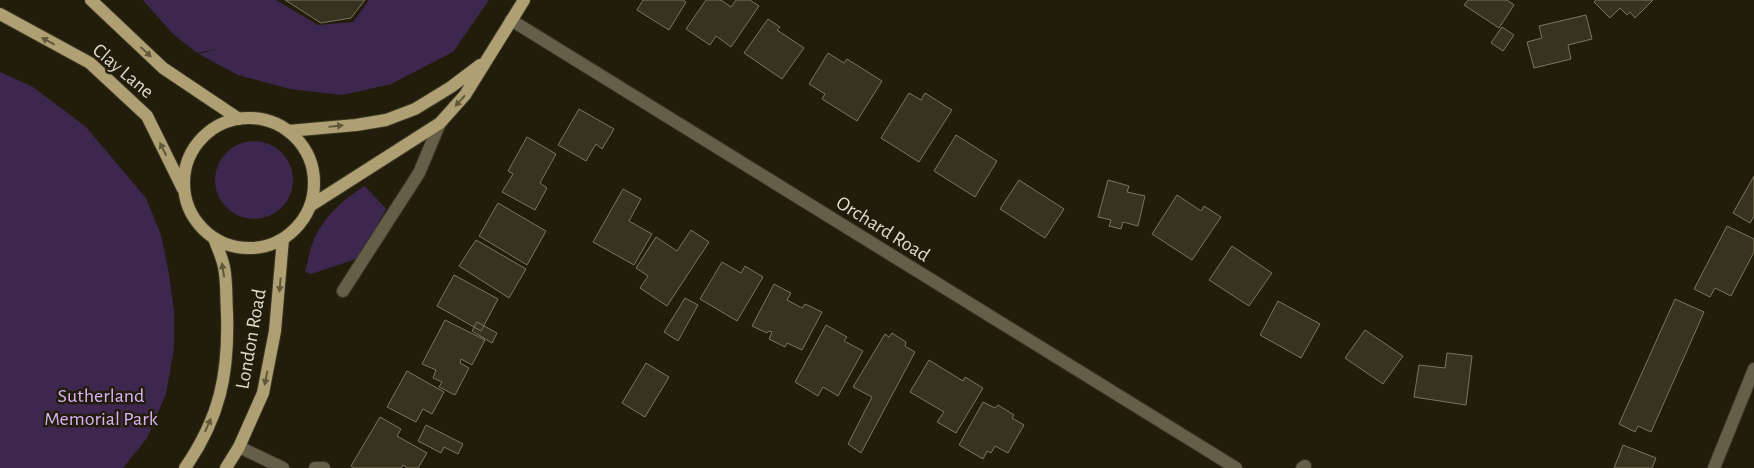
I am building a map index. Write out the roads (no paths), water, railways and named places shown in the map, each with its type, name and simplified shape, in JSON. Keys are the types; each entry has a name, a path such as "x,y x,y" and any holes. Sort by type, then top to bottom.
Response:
{"main road":[{"name":"Clay Lane","path":"91,0 163,68 239,119"},
{"name":"London Road","path":"310,206 440,123 465,95 524,0"},
{"name":"Clay Lane","path":"0,14 90,63 147,116 185,193"},
{"name":"London Road","path":"288,131 356,125 386,120 416,109 451,87 486,60"},
{"name":"London Road","path":"256,118 273,122 288,131 302,146 312,164 315,185 310,206 304,219 295,230 266,246 248,248 231,245 214,238 200,226 190,211 185,193 185,173 191,153 203,137 220,125 239,119 256,118"},
{"name":"London Road","path":"185,468 197,450 220,398 227,360 224,266 214,238"},
{"name":"London Road","path":"226,468 239,447 263,393 275,330 283,238"}],"street":[{"name":"Orchard Road","path":"511,20 1236,468"},
{"name":"London Road","path":"343,291 418,173 440,123"},
{"path":"1714,468 1752,377"},
{"path":"239,447 283,468"},
{"path":"315,468 324,468"}],"park label":[{"name":"Sutherland Memorial Park","path":"101,408"}]}
